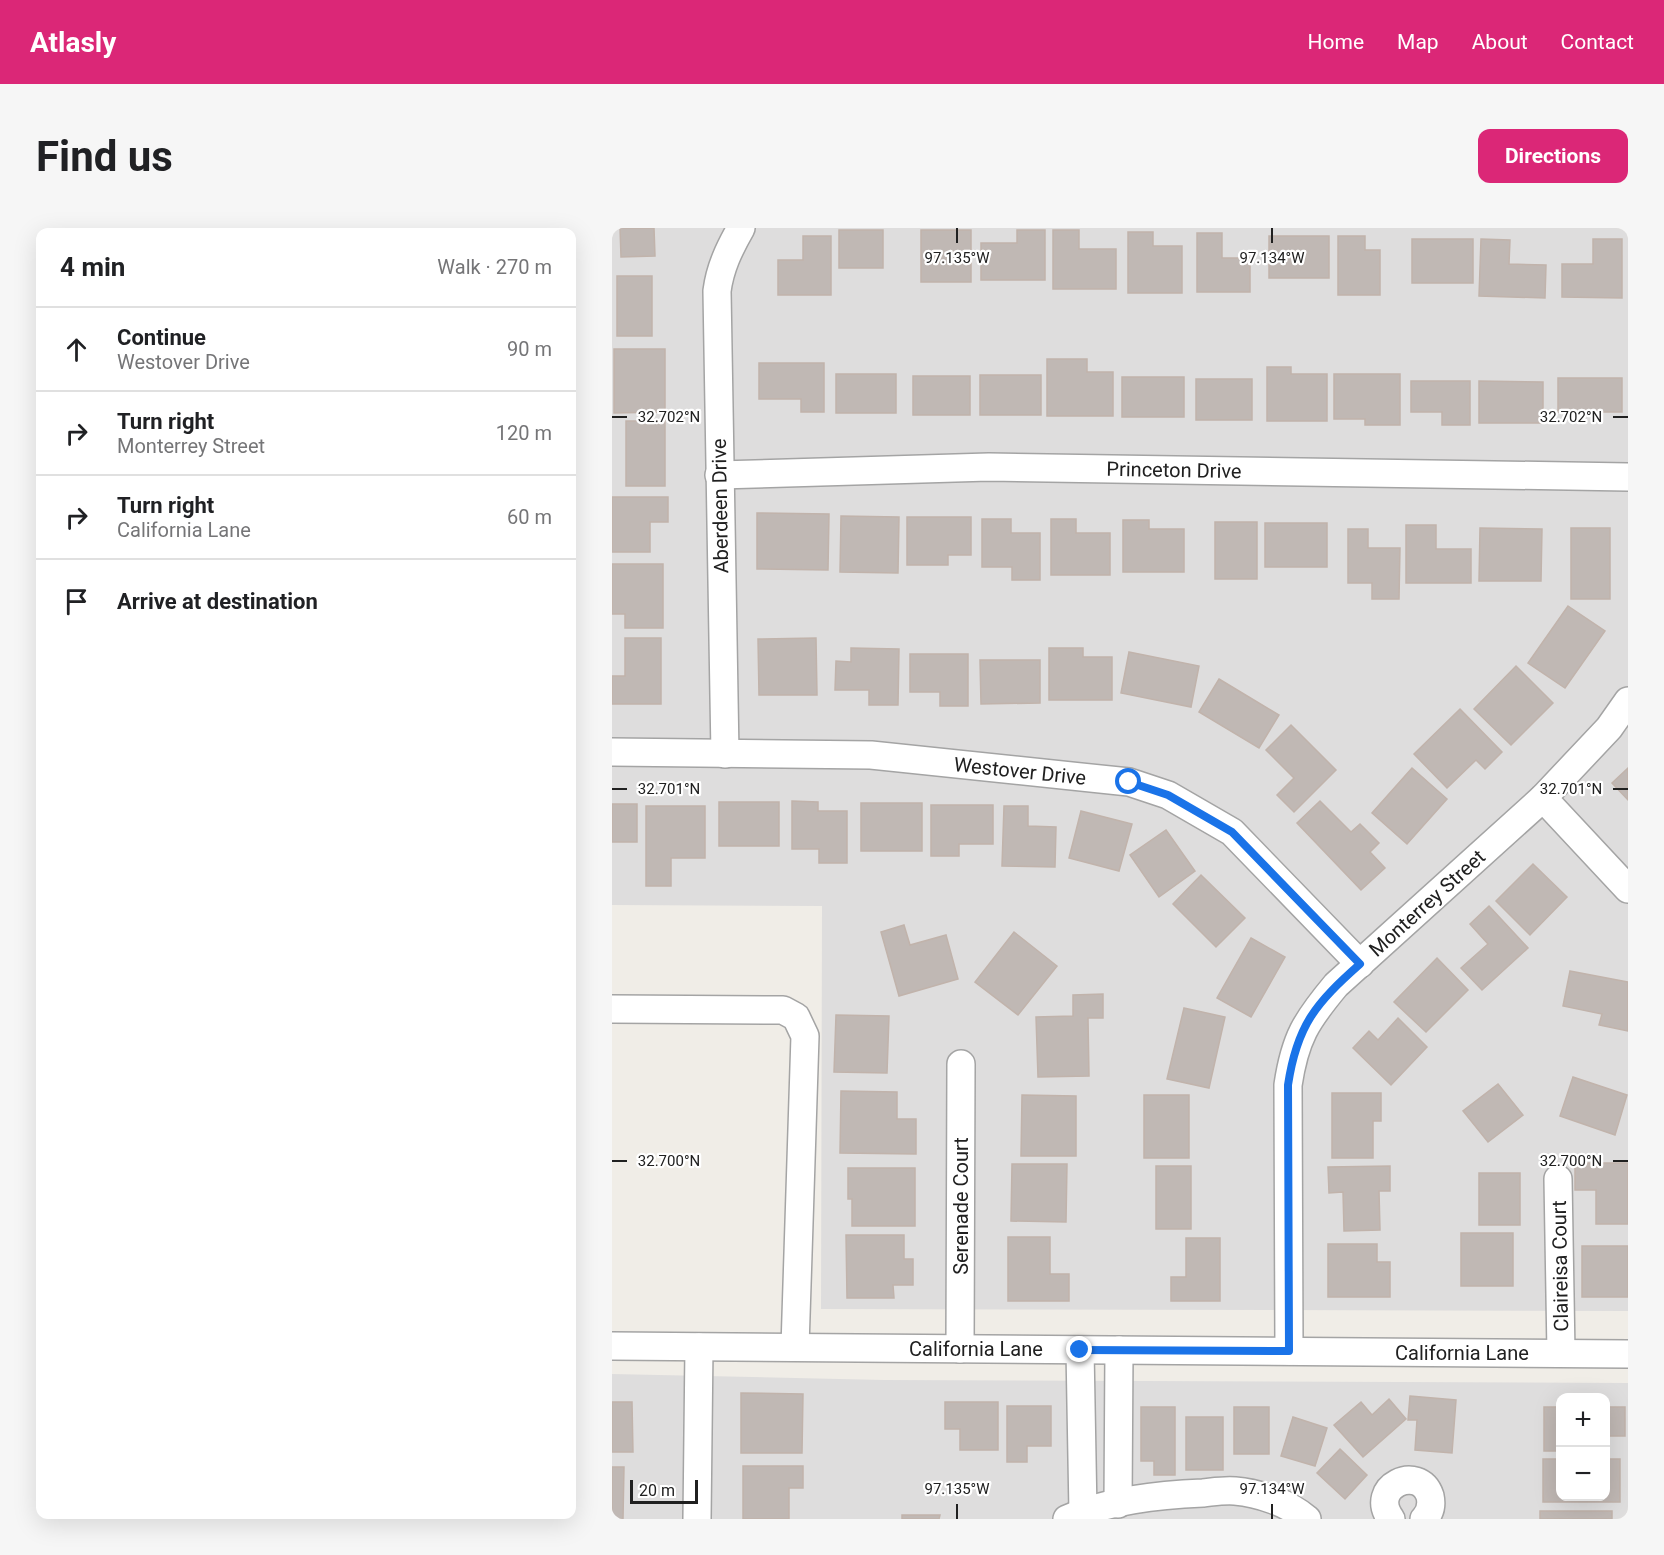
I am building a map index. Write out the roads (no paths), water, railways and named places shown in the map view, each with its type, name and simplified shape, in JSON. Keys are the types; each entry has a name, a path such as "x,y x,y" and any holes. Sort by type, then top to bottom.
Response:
{"street":[{"name":"Aberdeen Drive","path":"725,754 717,291 719,275 741,228"},
{"name":"Princeton Drive","path":"720,475 989,467 1628,477"},
{"name":"Monterrey Street","path":"1289,1351 1288,1085 1292,1057 1300,1035 1312,1013 1336,985 1543,798 1609,728 1628,701"},
{"name":"Westover Drive","path":"612,752 871,755 1129,782 1168,795 1232,832 1360,964"},
{"path":"1543,798 1628,889"},
{"path":"612,1009 783,1010 796,1017 805,1036 795,1347"},
{"name":"Serenade Court","path":"960,1349 961,1064"},
{"name":"Claireisa Court","path":"1558,1179 1561,1353"},
{"name":"California Lane","path":"612,1346 1628,1354"},
{"path":"697,1519 699,1347"},
{"path":"1080,1350 1075,1516 1159,1495 1235,1491 1271,1498 1307,1519"},
{"path":"1118,1504 1119,1350"},
{"path":"1391,1519 1386,1511 1386,1496 1395,1484 1410,1480 1417,1482 1428,1492 1431,1508 1425,1519"}]}
